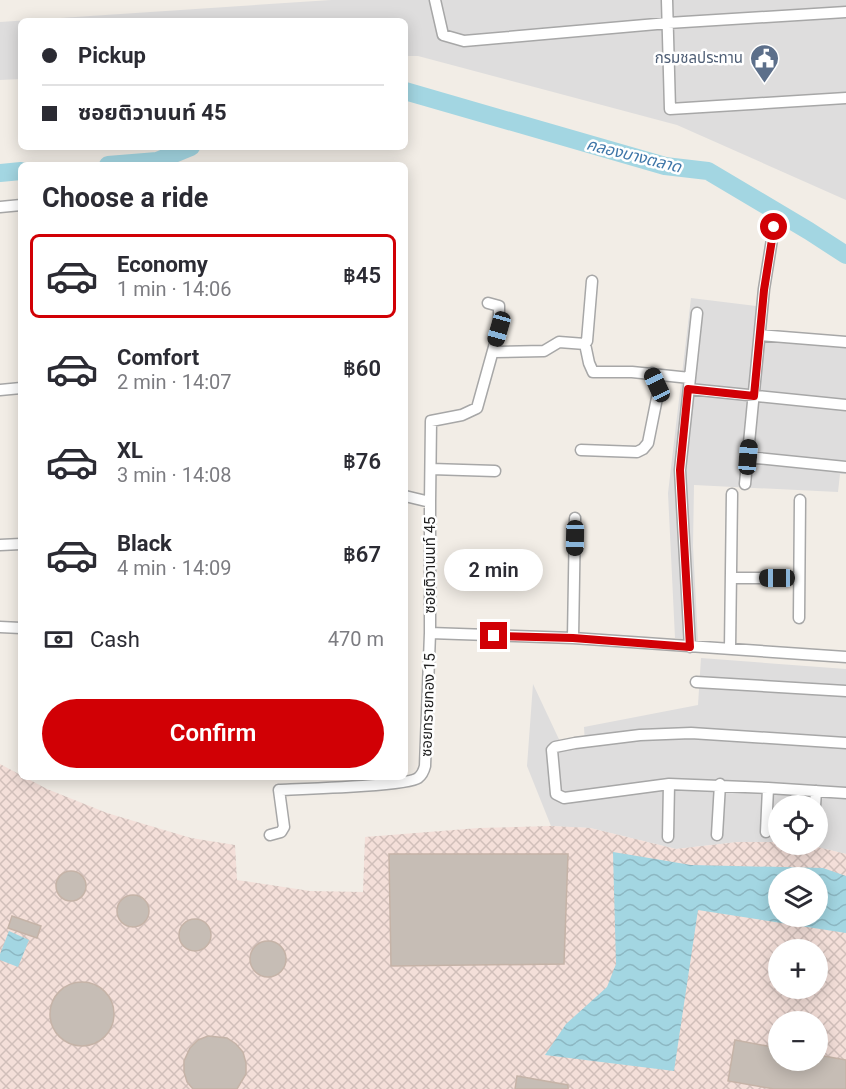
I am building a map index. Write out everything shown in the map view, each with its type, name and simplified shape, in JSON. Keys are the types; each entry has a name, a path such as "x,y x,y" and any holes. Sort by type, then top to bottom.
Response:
{"street":[{"path":"435,0 443,35 464,41 846,12"},
{"path":"667,0 670,109 846,98"},
{"path":"0,207 18,205"},
{"path":"745,484 764,290 774,227"},
{"path":"592,281 585,344 593,372 652,373 689,384 754,396 846,405"},
{"path":"430,502 431,421 462,415 477,408 499,329 500,306 488,303"},
{"path":"690,647 680,470 697,313"},
{"path":"760,335 846,342"},
{"path":"494,352 544,351 559,342 585,344"},
{"path":"581,450 637,452 643,449 648,443 658,393 652,373"},
{"path":"0,390 18,388"},
{"path":"748,457 846,467"},
{"path":"431,470 495,471"},
{"path":"730,648 732,494"},
{"name":"ซอยติวานนท์ 45","path":"408,497 430,502 430,633 573,638 846,657"},
{"path":"799,618 800,500"},
{"path":"573,638 575,518"},
{"path":"0,545 18,544"},
{"path":"731,578 799,578"},
{"path":"0,627 18,628"},
{"name":"ซอยทรายทอง 15","path":"270,835 281,832 284,827 279,790 396,783 418,778 425,766 430,633"},
{"path":"696,682 846,691"},
{"path":"846,743 691,733 640,735 575,743 555,747 552,750 557,796 564,798 669,784 720,784 846,793"},
{"path":"669,784 669,837"},
{"path":"717,835 720,784"},
{"path":"766,832 768,788"},
{"path":"816,791 816,795"}],"shaded area":[{"path":"331,0 846,0 846,200 677,125 418,56 408,56 408,18 60,18"},
{"path":"18,21 18,79 0,80 0,22"},
{"path":"691,298 756,306 755,335 846,342 846,474 840,474 838,492 694,485 693,546 698,642 675,638 668,493"},
{"path":"701,658 846,669 846,854 828,850 828,795 768,795 768,842 738,842 676,849 590,828 551,826 527,766 533,684 564,750 585,744 584,727 698,705"},
{"path":"0,764 18,774 18,780 30,780 107,813 191,838 235,845 237,880 310,891 363,892 365,837 479,828 551,826 590,828 676,849 738,842 768,842 768,855 828,855 828,850 846,854 846,1089 0,1089"}],"water":[{"path":"613,852 691,865 779,867 768,867 768,921 698,910 674,1071 545,1055 566,1024 607,987 616,964"},
{"path":"828,870 846,876 846,933 807,927 828,927"},
{"path":"9,931 29,940 18,967 0,960"}],"building":[{"path":"389,854 568,854 564,964 391,966"},
{"path":"71,871 82,875 86,886 82,897 71,901 60,897 56,886 60,875"},
{"path":"133,895 144,900 149,911 144,922 133,927 122,922 117,911 122,900"},
{"path":"12,916 41,926 37,938 8,928"},
{"path":"195,919 206,924 211,935 206,946 195,951 184,946 179,935 184,924"},
{"path":"268,941 281,946 286,959 281,972 268,977 255,972 250,959 255,946"},
{"path":"82,982 94,984 105,991 112,1002 114,1014 112,1026 105,1037 94,1044 82,1046 70,1044 59,1037 52,1026 50,1014 52,1002 59,991 70,984"},
{"path":"208,1036 227,1038 243,1052 246,1074 237,1089 193,1089 187,1082 184,1061 190,1048 198,1040"},
{"path":"735,1040 768,1046 768,1071 828,1071 828,1057 846,1060 846,1089 774,1089 728,1081"},
{"path":"517,1076 568,1085 568,1089 515,1089"}],"waterway":[{"name":"คลองบางตลาด","path":"408,92 665,166 708,171 846,255"},
{"name":"คลองบางตลาด","path":"145,162 157,161 184,150"},
{"name":"คลองบางตลาด","path":"0,173 18,171"}],"place":[{"name":"กรมชลประทาน","path":"764,84"}],"route":[{"path":"494,636 573,638 690,647 680,470 688,389 754,396 764,290 774,227"}]}
